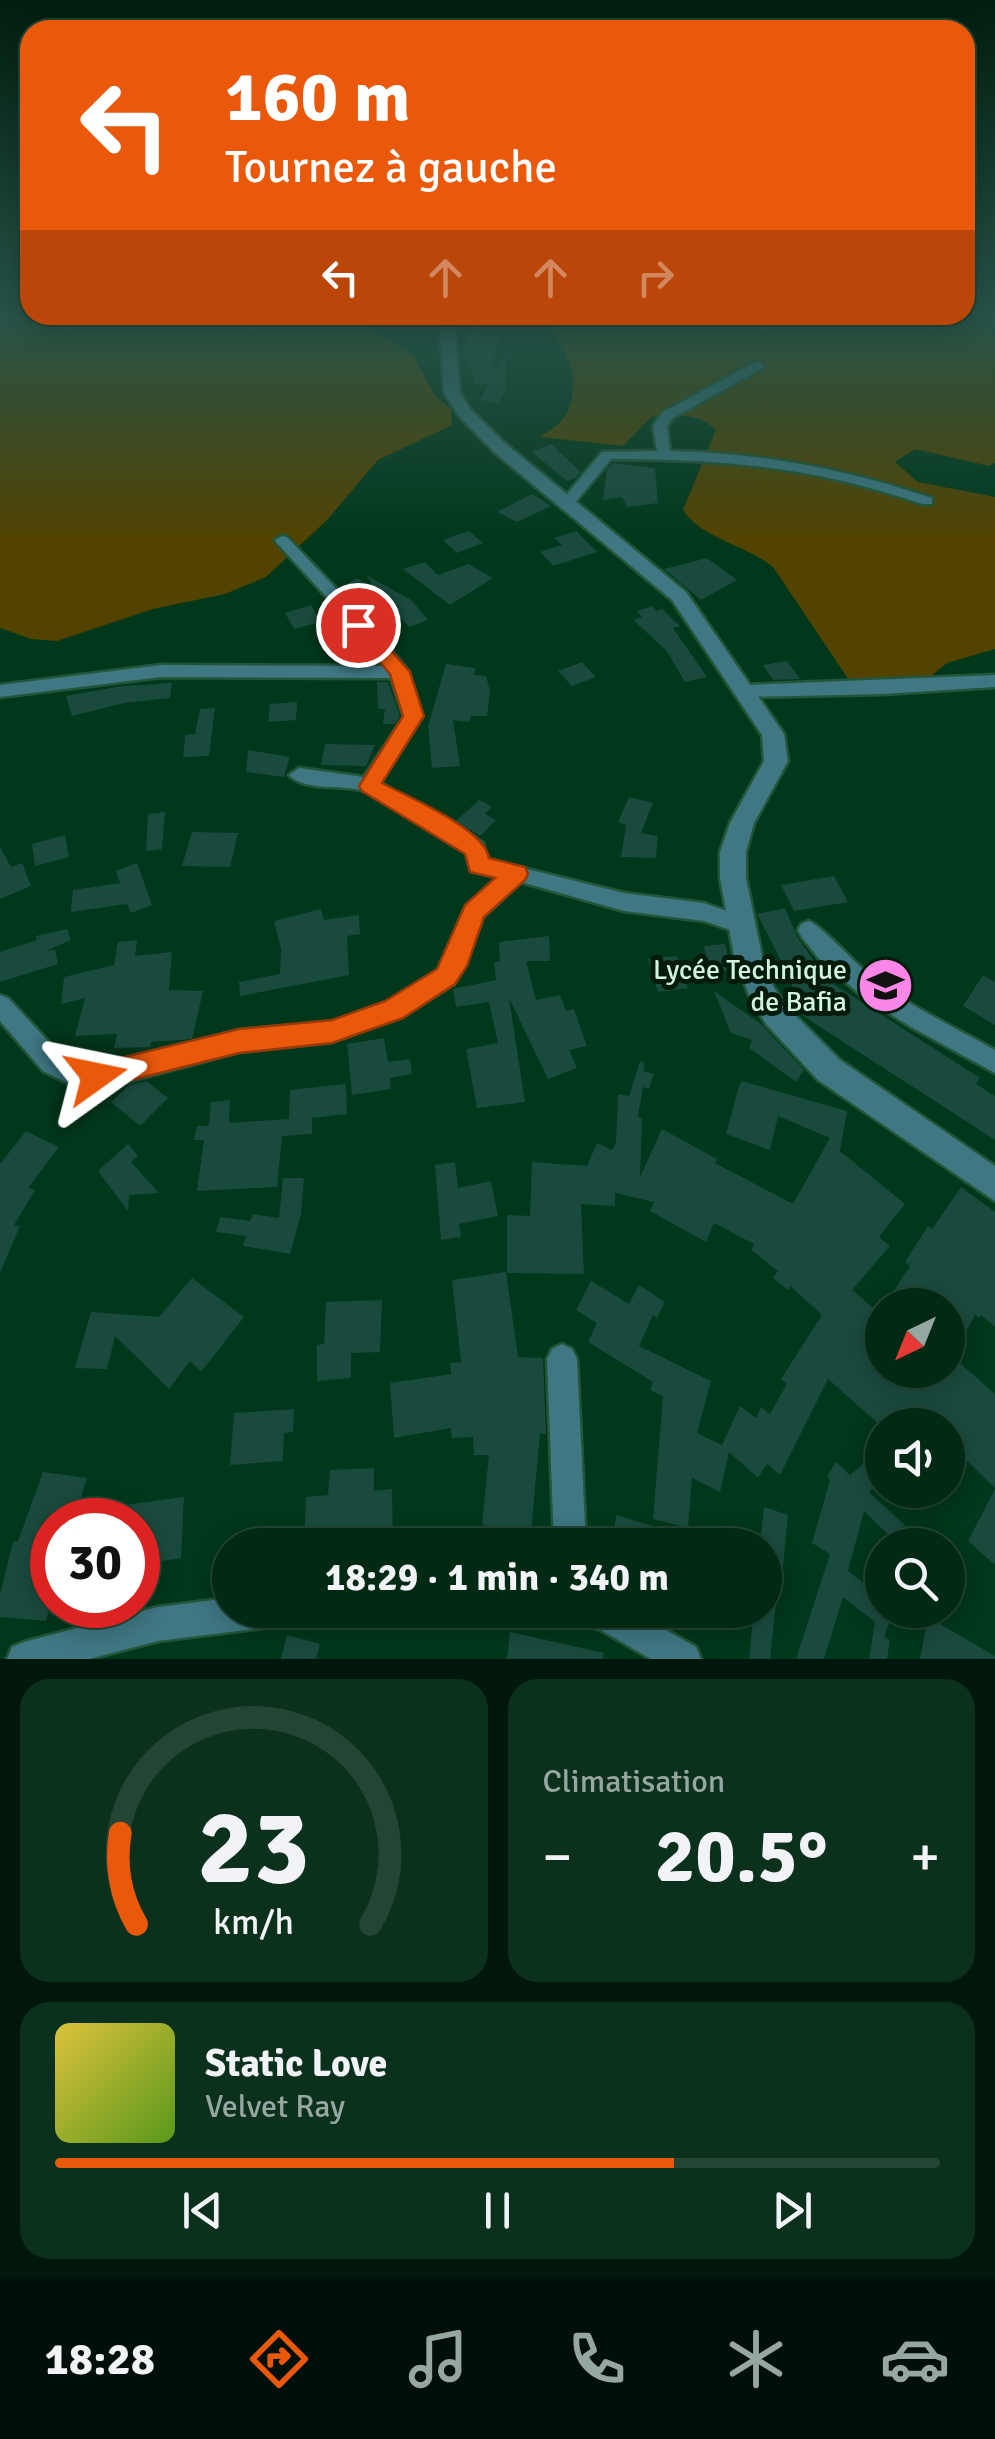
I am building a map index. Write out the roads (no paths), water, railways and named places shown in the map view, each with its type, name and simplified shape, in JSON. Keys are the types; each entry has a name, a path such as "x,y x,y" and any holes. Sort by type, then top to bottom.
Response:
{"street":[{"path":"454,391 456,402 500,448 569,501 612,543 679,596 773,734 778,753 742,823 733,852 733,878 742,925 761,991 792,1033 829,1070 995,1185"},
{"path":"664,455 660,426 668,415 710,391"},
{"path":"569,501 608,456 664,455 796,462 927,501"},
{"path":"282,540 400,672 413,716 370,786"},
{"path":"0,692 161,671 400,672"},
{"path":"746,691 995,681"},
{"path":"299,775 370,786 448,829 476,850 478,865 624,902 704,912 742,925"},
{"path":"0,1005 52,1063 76,1076 126,1071 239,1041 332,1032 394,1010 446,977 474,912 516,874"},
{"path":"809,930 831,961 872,992 995,1062"},
{"path":"562,1359 569,1528"},
{"path":"24,1659 158,1624 212,1617"},
{"path":"630,1628 684,1659"}],"place":[{"name":"Lycée Technique de Bafia","path":"886,985"}]}
